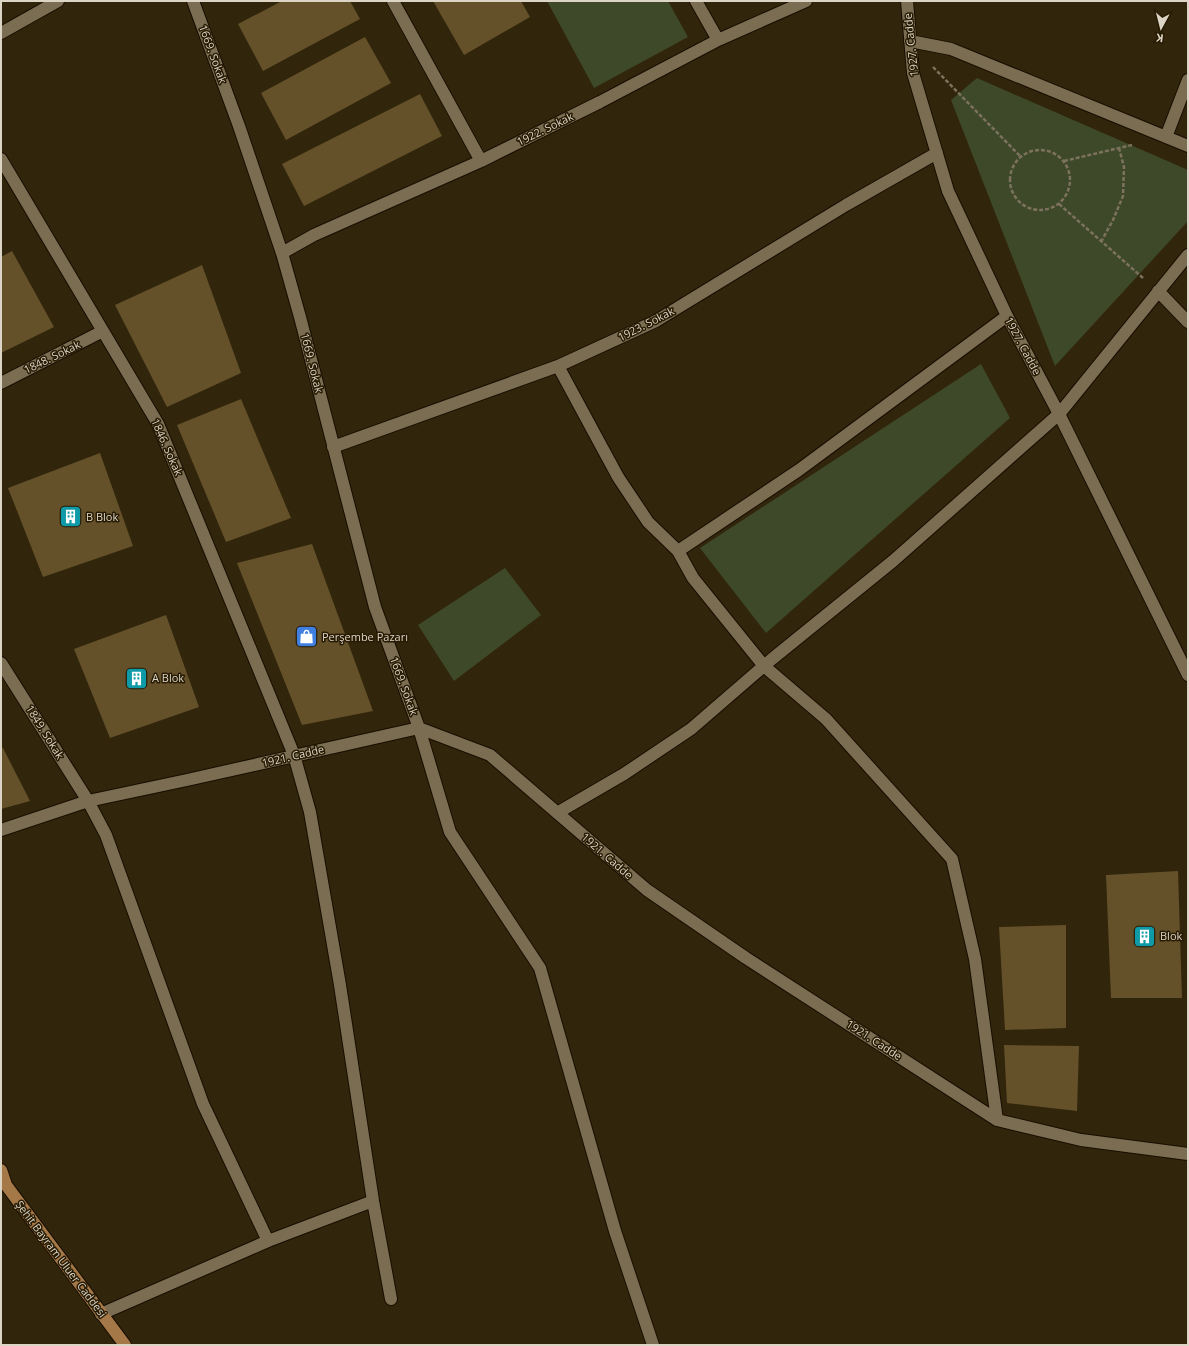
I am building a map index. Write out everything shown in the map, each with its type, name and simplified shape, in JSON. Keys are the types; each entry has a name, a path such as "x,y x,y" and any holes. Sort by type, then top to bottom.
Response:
{"main road":[{"name":"Şehit Bayram Uluer Caddesi","path":"1,1170 6,1185 125,1345"}],"street":[{"path":"1,33 58,1"},
{"name":"1669. Sokak","path":"193,1 239,126 282,253 375,607 419,728 450,832 540,968 615,1231 653,1345"},
{"path":"393,1 481,161"},
{"path":"696,1 718,40"},
{"name":"1922. Sokak","path":"282,253 314,235 481,161 600,102 718,40 806,1"},
{"name":"1927. Cadde","path":"907,1 913,73 948,190 1006,316 1059,414 1188,675"},
{"path":"910,41 951,49 1188,146"},
{"path":"1166,137 1188,80"},
{"name":"1923. Sokak","path":"334,447 558,366 656,321 840,209 937,154"},
{"name":"1846. Sokak","path":"1,159 158,424 294,755 310,812 340,985 373,1201 391,1298"},
{"path":"557,813 624,774 691,729 764,666 893,561 1059,414 1188,254"},
{"path":"1158,292 1188,322"},
{"path":"678,551 799,470 1006,316"},
{"name":"1848. Sokak","path":"1,383 103,331"},
{"path":"558,366 622,483 648,522 678,551 693,578 764,666 826,719 952,860 975,959 997,1120"},
{"name":"1849. Sokak","path":"1,663 88,801 106,835 203,1104 268,1241"},
{"name":"1921. Cadde","path":"1,830 88,801 419,728 490,755 647,890 746,958 997,1120 1081,1140 1187,1154"},
{"path":"101,1314 268,1241 373,1201"}],"path":[{"path":"910,41 944,79 1021,157"},
{"path":"1064,161 1166,137"},
{"path":"1101,242 1113,220 1123,196 1124,166 1119,148"},
{"path":"1039,150 1048,151 1057,155 1064,161 1070,174 1070,189 1059,204 1049,209 1039,210 1028,208 1013,194 1010,185 1010,174 1014,164 1021,157 1030,152 1039,150"},
{"path":"1059,204 1158,292"}],"green space":[{"path":"547,1 668,1 688,37 594,88"},
{"path":"977,78 1188,170 1188,221 1055,366 951,100"},
{"path":"981,364 1010,418 766,633 700,548"},
{"path":"505,568 541,615 454,681 418,625"}],"building":[{"path":"282,1 350,1 360,19 263,71 238,24"},
{"path":"433,1 521,1 530,17 464,55"},
{"path":"365,37 391,83 286,140 261,93"},
{"path":"420,94 442,136 304,206 282,164"},
{"path":"12,251 54,327 1,353 1,257"},
{"path":"202,265 241,373 167,407 115,305"},
{"path":"241,399 291,518 226,542 177,425"},
{"name":"B Blok","path":"100,453 133,546 43,577 8,488"},
{"name":"Perşembe Pazarı","path":"312,544 373,711 302,725 237,563"},
{"name":"A Blok","path":"166,615 199,707 110,738 74,649"},
{"path":"3,748 30,801 1,809 1,749"},
{"name":"Blok","path":"1178,871 1182,998 1111,998 1106,875"},
{"path":"1066,925 1066,1028 1005,1030 999,927"},
{"path":"1004,1045 1079,1046 1077,1111 1007,1103"}],"place":[{"name":"B Blok","path":"71,517"},
{"name":"Perşembe Pazarı","path":"306,637"},
{"name":"A Blok","path":"137,678"},
{"name":"Blok","path":"1144,936"}]}
